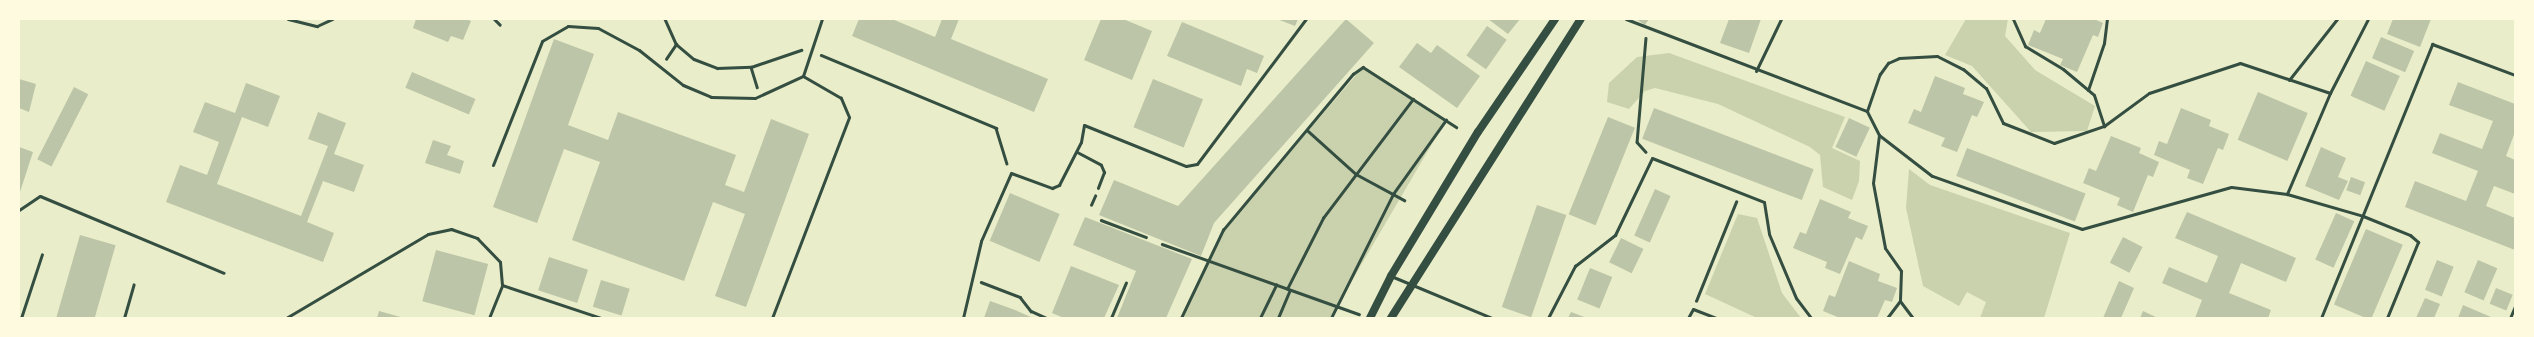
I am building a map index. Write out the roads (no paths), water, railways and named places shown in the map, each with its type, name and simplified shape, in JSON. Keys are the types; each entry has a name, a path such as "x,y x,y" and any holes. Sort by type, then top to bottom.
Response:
{"main road":[{"path":"1370,318 1391,276 1478,132 1555,19"},
{"path":"1391,318 1411,284 1582,19"}],"lane":[{"path":"288,19 317,26 332,19"},
{"path":"494,19 500,24"},
{"path":"493,165 542,41 551,33 568,26 598,28 639,50 683,85 711,97 734,100 760,96 803,76 810,50 822,19"},
{"path":"963,318 981,241 1011,173 1052,188 1059,185 1077,152 1084,125 1186,166 1196,164 1306,19"},
{"path":"1626,19 1756,71 1819,90 1867,111 1878,135 1932,176 2082,228 2231,188 2287,194 2363,216 2410,235 2418,242 2387,318"},
{"path":"1756,71 1781,19"},
{"path":"2013,19 2024,46 2063,69 2094,96 2104,126"},
{"path":"2088,90 2104,43 2107,19"},
{"path":"2289,80 2337,19"},
{"path":"2287,194 2330,93 2368,19"},
{"path":"2321,318 2432,44 2515,75"},
{"path":"1867,111 1880,74 1888,63 1899,58 1937,56 1963,69 1986,88 2004,123 2054,143 2104,126 2149,93 2240,64 2330,93"},
{"path":"772,318 849,117 841,98 803,76"},
{"path":"1878,135 1873,183 1885,248 1901,271 1900,302 1887,318"},
{"path":"1077,152 1101,165 1104,172 1098,188"},
{"path":"1548,318 1575,266 1615,235 1652,158 1764,202 1768,234 1796,298 1811,318"},
{"path":"19,210 40,196 224,273"},
{"path":"286,318 428,234 451,229 477,238 500,262 502,285 489,318"},
{"path":"21,318 42,254"},
{"path":"1391,276 1492,318"},
{"path":"124,318 134,284"},
{"path":"502,285 601,318"},
{"path":"1900,302 1913,318"},
{"path":"2510,318 2515,306"},
{"path":"1688,318 1693,308 1717,318"}]}
